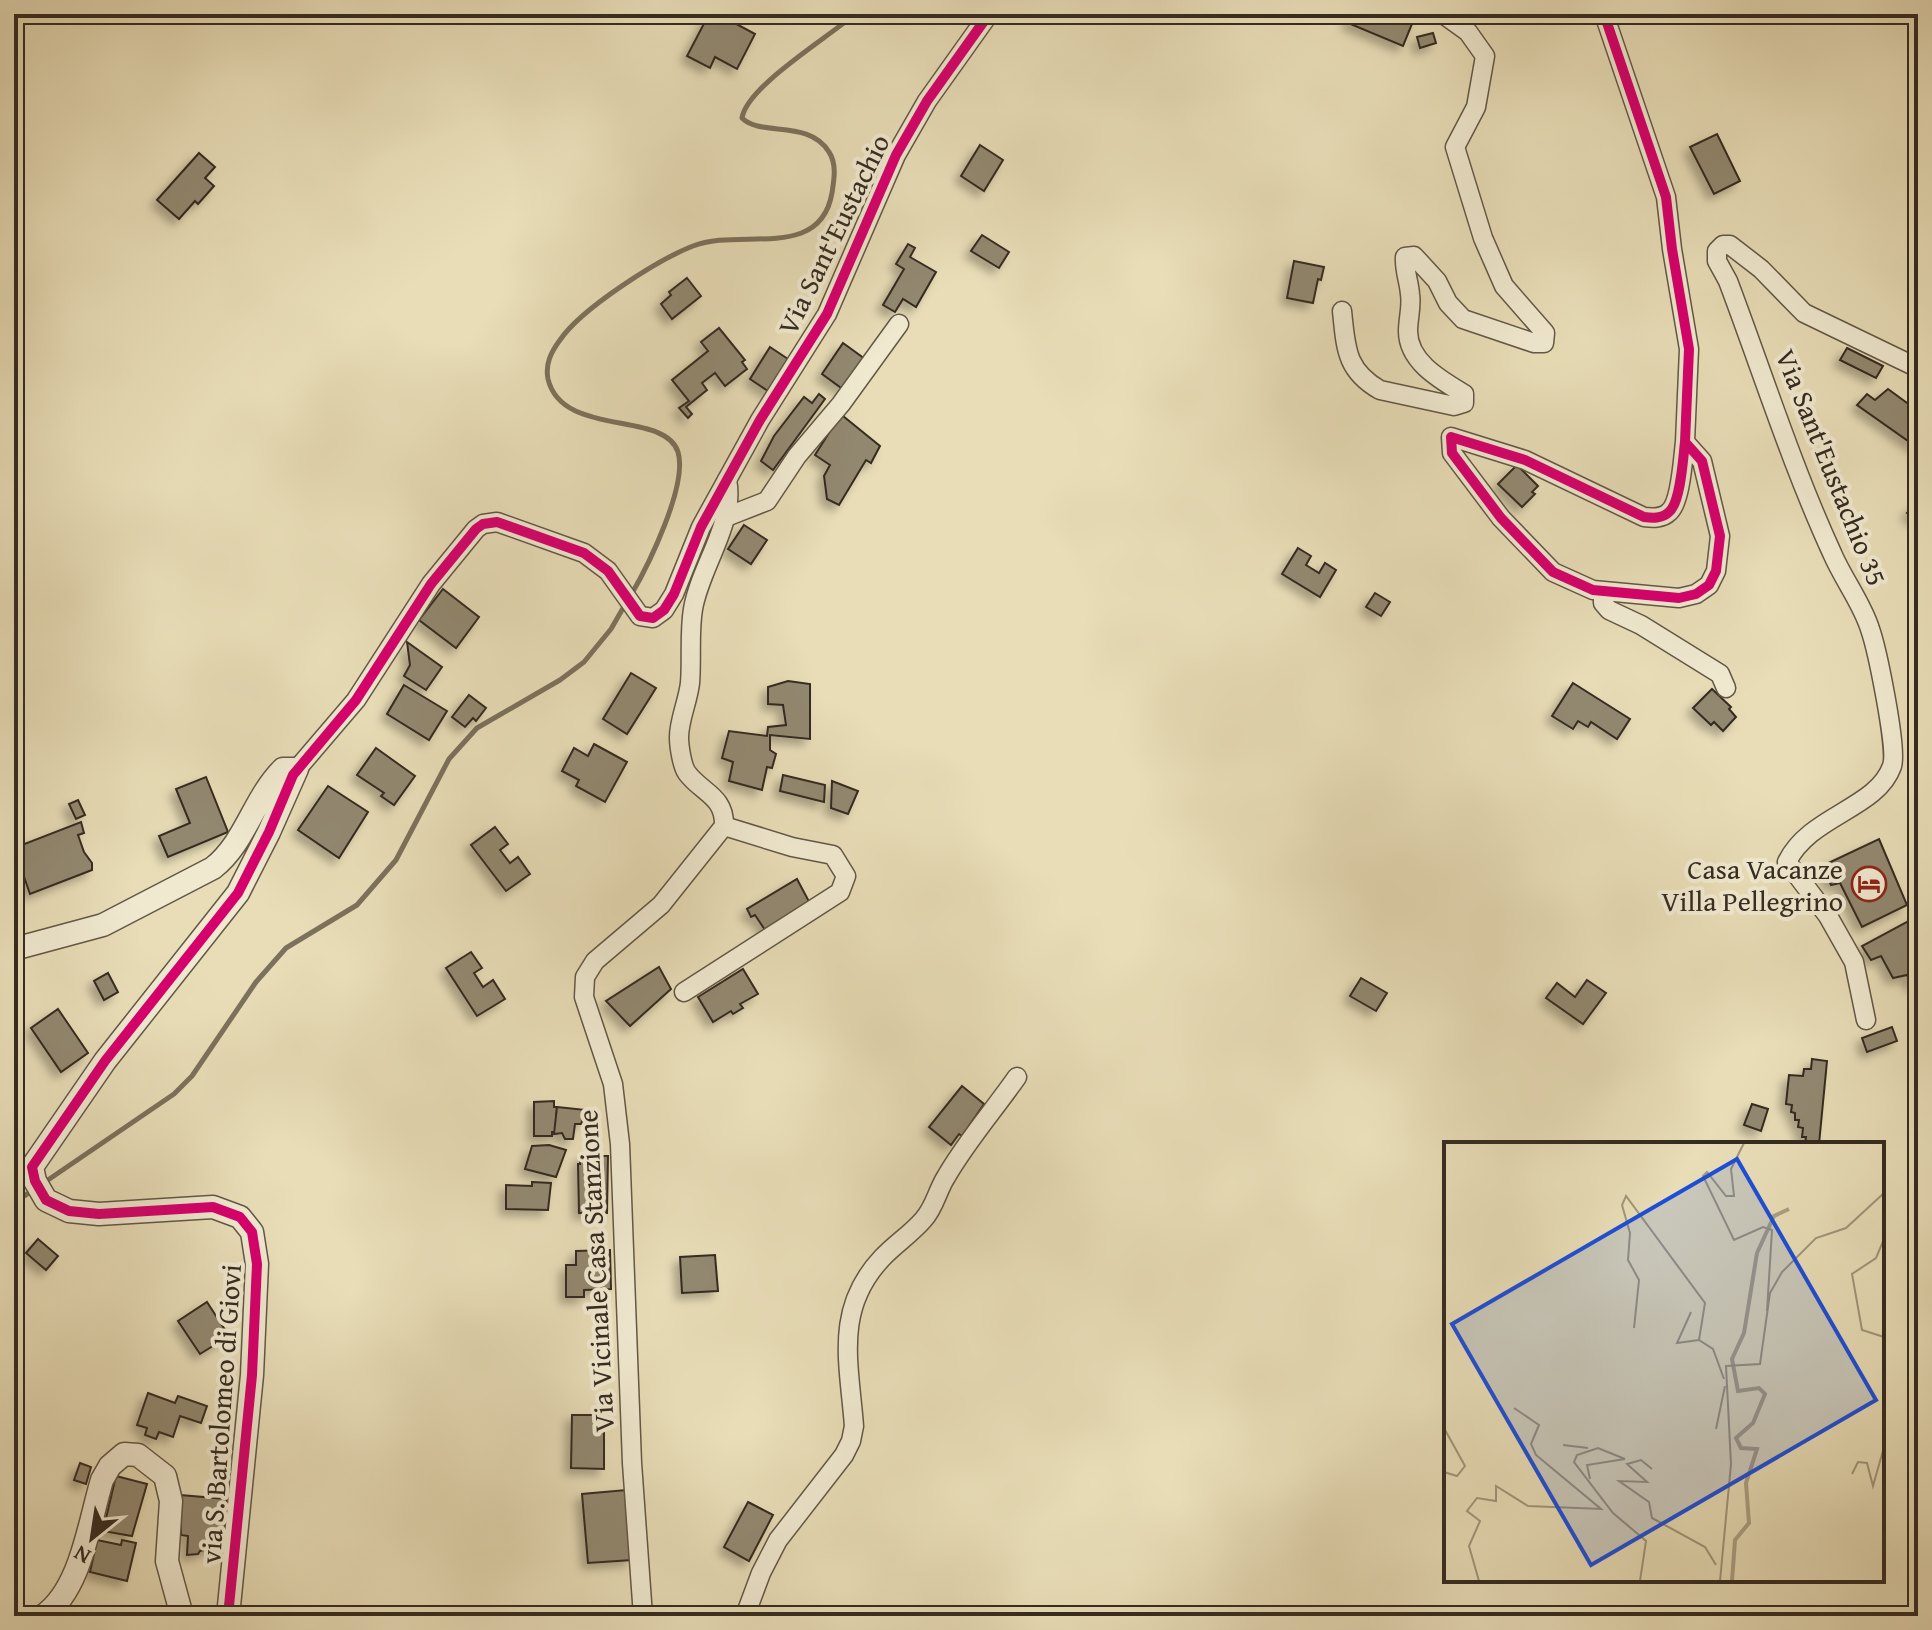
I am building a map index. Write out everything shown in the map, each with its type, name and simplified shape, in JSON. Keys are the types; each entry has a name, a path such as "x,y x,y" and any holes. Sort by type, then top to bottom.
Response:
{"street":[{"name":"Via Sant'Eustachio","path":"297,769 356,700 431,584 483,524 497,522 584,553 608,571 640,616 653,618 664,610 674,594 701,527 760,420 827,314 896,155 927,101 989,14"},
{"path":"1342,311 1347,354 1354,369 1372,385 1380,390 1454,406 1464,403 1464,394 1430,371 1412,348 1408,334 1411,296 1405,257 1414,256 1437,281 1448,303 1463,319 1534,343 1544,343 1545,333 1504,286 1483,238 1455,147 1476,107 1485,56 1468,32 1443,14"},
{"path":"1604,14 1666,197 1689,349 1685,442 1676,499 1670,512 1658,518 1644,517 1525,460 1451,437 1452,453 1501,518 1553,572 1593,590 1679,598 1696,594 1709,585 1716,571 1720,536 1702,461 1685,442"},
{"name":"Via Sant'Eustachio 35","path":"1866,1020 1854,962 1828,916 1787,862 1794,847 1816,827 1883,786 1894,763 1887,714 1870,628 1831,553 1728,281 1717,261 1717,251 1723,245 1730,245 1761,269 1804,313 1918,368"},
{"path":"726,517 767,501 797,456 841,404 899,324"},
{"path":"684,992 840,892 846,876 833,855 792,847 724,826 725,812 685,772 679,737 690,684 693,610 707,562 726,517 730,494 727,480"},
{"path":"1603,592 1603,603 1609,610 1641,625 1720,674 1726,688"},
{"path":"14,949 103,925 213,868 238,843 275,777 283,769 297,769"},
{"name":"via S. Bartolomeo di Giovi","path":"228,1616 252,1375 257,1264 252,1232 240,1217 213,1207 99,1214 69,1211 40,1193 32,1167 105,1061 238,893 297,769"},
{"name":"Via Vicinale Casa Stanzione","path":"643,1616 632,1463 620,1144 613,1084 584,997 585,977 595,961 661,905 724,826"},
{"path":"745,1616 761,1573 778,1540 844,1455 851,1441 854,1426 847,1331 852,1305 858,1293 882,1258 923,1221 935,1203 945,1178 1017,1077"},
{"name":"via S. Bartolomeo di Giovi","path":"43,1616 64,1598 73,1578 102,1480 110,1466 124,1454 138,1455 165,1476 171,1501 167,1561 182,1616"}],"building":[{"path":"709,14 718,14 755,34 737,69 715,57 710,68 687,56"},
{"path":"1352,14 1403,14 1414,19 1403,46 1348,23"},
{"path":"1433,33 1436,43 1420,48 1417,37"},
{"path":"1717,134 1740,181 1714,194 1690,147"},
{"path":"980,145 1003,160 984,191 961,176"},
{"path":"199,153 215,167 205,178 214,186 179,219 157,200"},
{"path":"982,235 1009,252 999,268 971,251"},
{"path":"908,244 915,248 910,257 936,272 916,307 903,299 895,312 883,305 904,269 896,264"},
{"path":"1294,261 1324,267 1313,303 1287,298"},
{"path":"687,278 701,296 672,319 661,304 671,295 669,292"},
{"path":"719,328 745,360 742,362 747,369 725,386 715,373 702,383 707,390 686,407 692,414 688,418 679,408 689,401 672,380 708,351 701,342"},
{"path":"843,343 865,359 844,390 822,374"},
{"path":"770,347 791,361 771,393 750,379"},
{"path":"1847,348 1883,366 1876,378 1840,360"},
{"path":"1888,389 1918,411 1918,448 1857,405 1867,394 1875,400"},
{"path":"819,394 825,399 773,470 761,461 774,436 804,397 812,403"},
{"path":"843,416 880,446 871,463 866,460 839,505 827,499 824,476 830,465 815,455"},
{"path":"1517,465 1538,486 1532,492 1535,494 1522,507 1498,484"},
{"path":"1918,503 1918,522 1907,513"},
{"path":"744,525 767,540 751,564 728,549"},
{"path":"1298,548 1311,556 1306,565 1319,573 1325,563 1336,570 1320,597 1282,574"},
{"path":"443,589 479,617 456,648 419,620"},
{"path":"1375,593 1390,602 1381,616 1366,607"},
{"path":"407,642 442,667 426,690 404,676 410,665"},
{"path":"631,673 656,688 627,734 603,719"},
{"path":"788,681 810,684 810,739 770,735 770,750 776,754 772,768 767,767 762,790 729,781 733,762 722,758 729,731 767,736 768,727 786,725 783,705 768,704 768,687"},
{"path":"1573,683 1630,719 1617,739 1591,722 1588,727 1578,721 1573,729 1552,716"},
{"path":"404,685 447,711 429,740 387,714"},
{"path":"1712,689 1731,707 1729,709 1736,717 1723,731 1714,722 1711,725 1693,708"},
{"path":"469,695 486,708 476,721 473,718 465,727 452,717"},
{"path":"594,744 627,762 605,802 576,786 579,780 562,771 574,748 588,756"},
{"path":"376,748 415,776 394,805 381,796 384,793 357,775"},
{"path":"783,775 825,785 824,802 780,791"},
{"path":"206,777 228,832 168,857 159,836 190,823 176,789"},
{"path":"832,781 858,791 848,814 831,808"},
{"path":"328,786 368,812 339,858 298,830"},
{"path":"78,800 85,815 76,819 69,804"},
{"path":"81,822 84,833 78,835 92,863 92,870 30,894 14,848"},
{"path":"495,827 508,844 500,850 510,863 518,857 530,874 506,891 471,845"},
{"path":"1879,839 1907,905 1862,927 1840,883 1831,885 1822,866"},
{"path":"797,879 813,909 767,933 747,909"},
{"path":"1916,917 1918,983 1912,985 1907,975 1893,978 1881,956 1871,960 1862,946"},
{"path":"471,952 482,968 474,973 483,987 493,980 505,999 477,1016 446,968"},
{"path":"659,967 671,989 630,1026 606,1001"},
{"path":"743,969 758,994 740,1004 743,1008 713,1022 698,997"},
{"path":"108,973 118,992 104,1000 94,981"},
{"path":"1361,978 1387,993 1376,1011 1350,996"},
{"path":"1587,980 1606,993 1583,1024 1546,998 1557,983 1575,997"},
{"path":"58,1009 88,1053 61,1072 31,1028"},
{"path":"1892,1027 1897,1041 1867,1052 1862,1038"},
{"path":"1812,1059 1827,1061 1819,1142 1805,1142 1806,1137 1802,1137 1803,1128 1798,1127 1799,1120 1795,1120 1795,1113 1791,1112 1792,1105 1786,1104 1789,1075 1803,1076 1804,1069 1811,1069"},
{"path":"962,1086 984,1104 962,1136 959,1134 951,1145 929,1127"},
{"path":"554,1101 554,1107 557,1107 555,1132 552,1136 534,1136 534,1102"},
{"path":"1752,1104 1768,1109 1761,1131 1744,1125"},
{"path":"557,1107 586,1110 581,1124 575,1124 573,1139 565,1139 562,1133 554,1134"},
{"path":"549,1145 566,1150 556,1177 525,1169 532,1146"},
{"path":"580,1156 608,1156 607,1213 579,1213"},
{"path":"532,1182 551,1183 548,1210 506,1209 506,1185 532,1186"},
{"path":"38,1239 58,1256 46,1270 26,1253"},
{"path":"610,1250 611,1289 584,1290 584,1297 566,1297 566,1265 576,1265 576,1251"},
{"path":"715,1255 718,1291 682,1293 680,1257"},
{"path":"207,1302 229,1336 200,1354 178,1321"},
{"path":"148,1393 175,1403 178,1396 207,1406 201,1423 180,1416 173,1437 159,1432 156,1439 145,1435 147,1428 137,1425"},
{"path":"572,1415 604,1415 604,1469 571,1468"},
{"path":"80,1463 91,1467 86,1484 74,1480"},
{"path":"116,1476 147,1484 132,1536 103,1531"},
{"path":"626,1490 632,1560 588,1563 582,1494"},
{"path":"180,1495 227,1499 224,1545 187,1555 188,1536 181,1535"},
{"path":"748,1502 773,1515 749,1561 724,1547"},
{"path":"97,1540 121,1545 122,1540 136,1543 127,1581 90,1572"}],"waterway":[{"path":"631,595 656,546 672,504 680,466 678,452 669,439 654,431 592,417 572,409 557,397 548,379 550,358 570,328 602,300 678,253 712,241 775,238 812,228 824,214 832,193 833,162 829,152 810,135 761,127 742,118 747,105 773,77 855,14"},
{"path":"45,1182 174,1094 192,1076 256,982 286,948 357,905 396,860 449,759 477,728 560,680 584,662 611,629 626,603"},
{"path":"14,1203 33,1190"}],"cycle path":[{"path":"228,1616 252,1375 257,1264 252,1232 240,1217 213,1207 99,1214 69,1211 46,1200 35,1181 32,1167 105,1061 238,893 293,775 356,700 431,584 476,529 483,524 497,522 584,553 608,571 640,616 653,618 664,610 674,594 701,527 760,420 827,314 896,155 927,101 989,14"},
{"path":"1604,14 1666,197 1689,349 1685,442 1702,461 1720,536 1716,571 1709,585 1696,594 1679,598 1593,590 1553,572 1501,518 1452,453 1451,437 1525,460 1644,517 1654,518 1663,516 1673,507 1681,479 1685,442"}],"place":[{"name":"Casa Vacanze Villa Pellegrino","path":"1869,884"}]}
